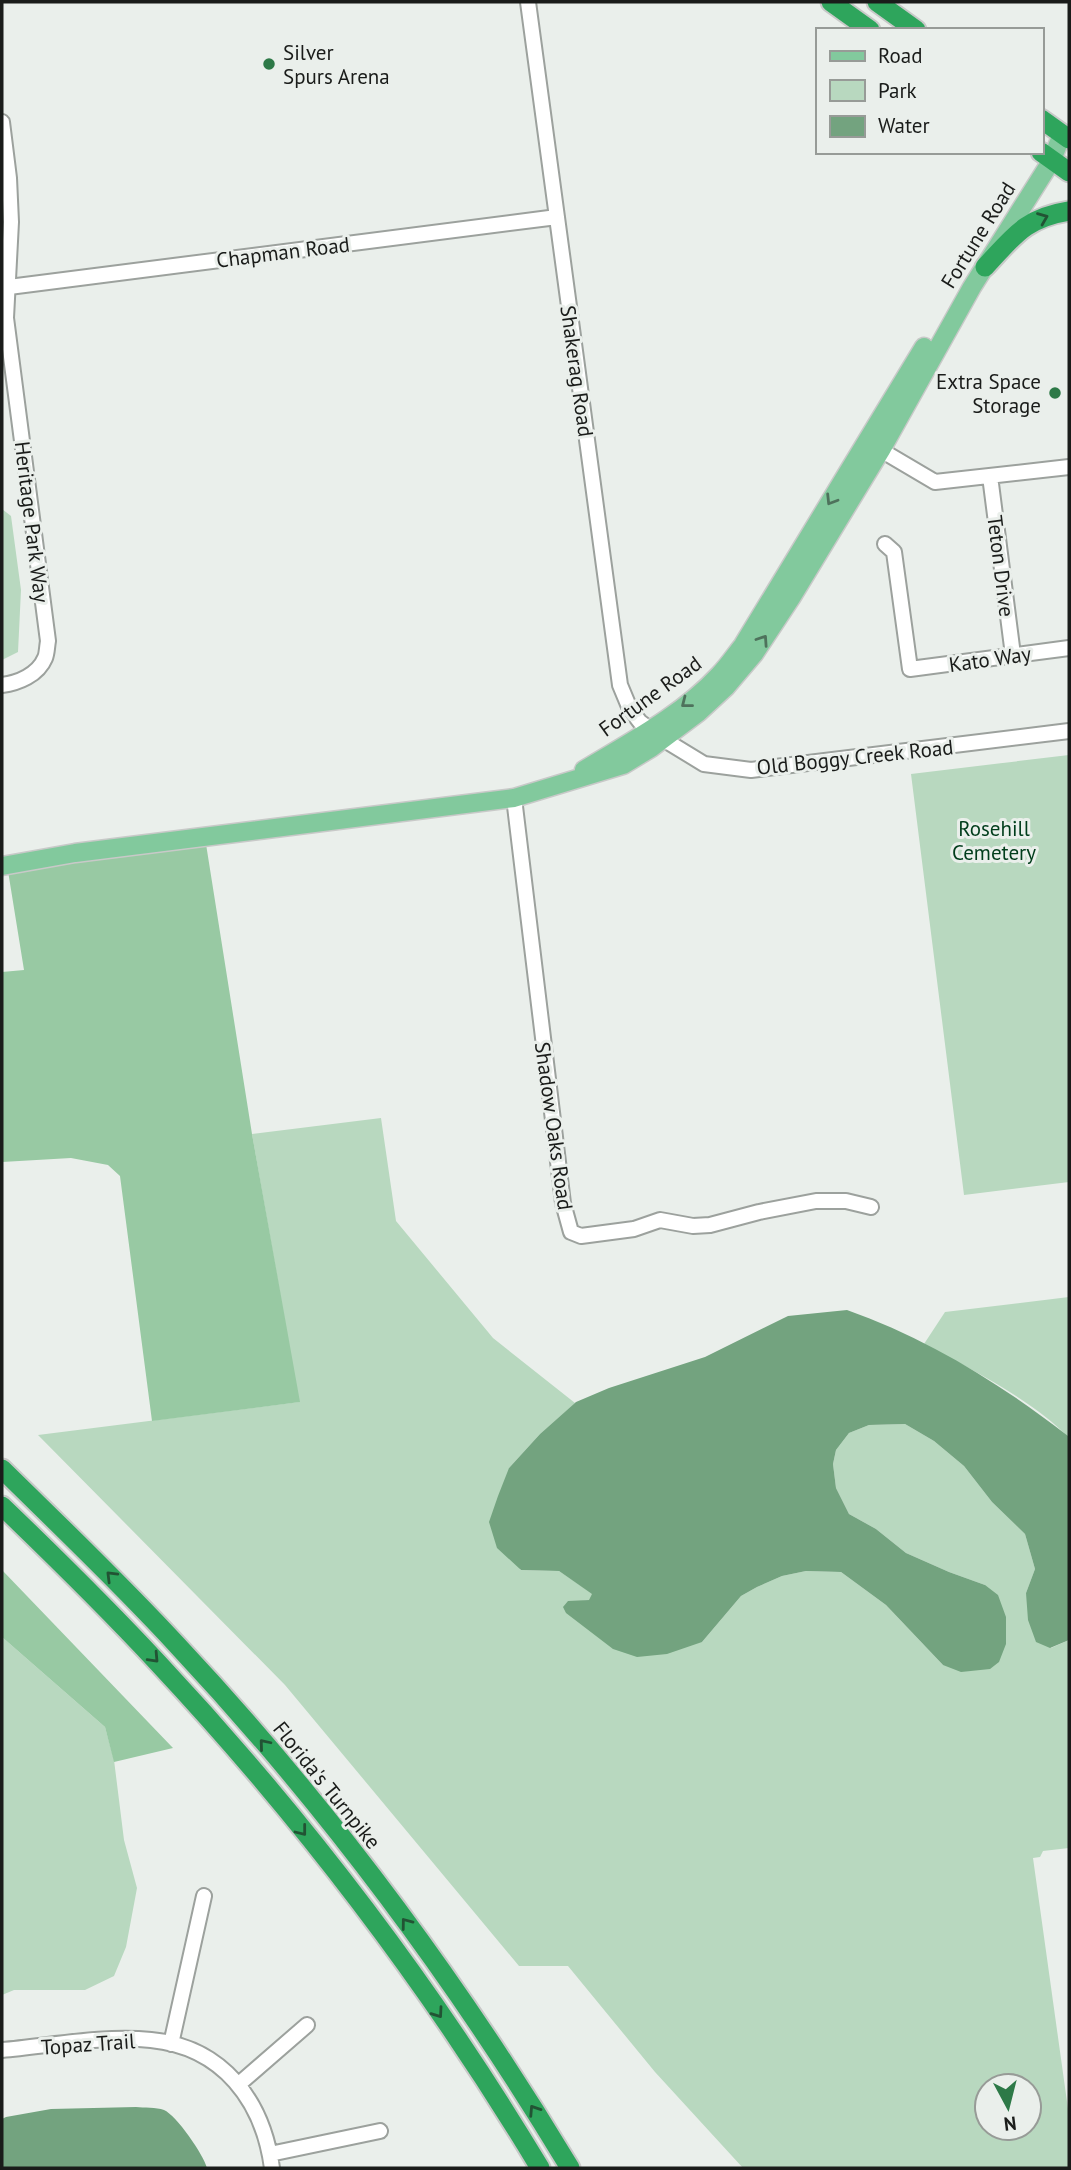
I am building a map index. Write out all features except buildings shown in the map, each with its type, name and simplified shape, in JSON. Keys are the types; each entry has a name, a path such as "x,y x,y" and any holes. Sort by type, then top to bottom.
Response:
{"highway":[{"path":"831,2 867,28"},
{"path":"877,2 913,28"},
{"path":"1043,120 1067,132"},
{"path":"1045,155 1069,172"},
{"path":"985,267 1024,226 1046,214 1069,211"},
{"name":"Florida's Turnpike","path":"2,1469 178,1646 306,1793 425,1948 489,2041 570,2168"},
{"path":"2,1506 159,1664 285,1810 404,1963 540,2168"}],"main road":[{"name":"Fortune Road","path":"2,866 58,856 514,798 623,765 656,735 699,712 726,687 754,654 791,598 874,446 1045,155 1067,132"},
{"name":"Fortune Road","path":"874,446 985,267 1045,155"},
{"name":"Fortune Road","path":"2,859 58,856"}],"street":[{"name":"Shakerag Road","path":"528,2 620,685 630,709 656,735"},
{"name":"Heritage Park Way","path":"2,122 11,222 6,318 48,641 45,658 34,673 16,684 2,685"},
{"name":"Chapman Road","path":"9,287 557,217"},
{"path":"874,446 934,482 1069,467"},
{"name":"Teton Drive","path":"990,476 1013,656"},
{"name":"Kato Way","path":"885,544 894,552 910,670 1069,648"},
{"name":"Old Boggy Creek Road","path":"656,735 704,764 751,770 1069,731"},
{"name":"Shadow Oaks Road","path":"514,798 563,1203 571,1232 581,1236 634,1229 660,1220 693,1226 710,1225 817,1201 846,1201 871,1207"},
{"path":"171,2044 204,1896"},
{"path":"239,2084 307,2025"},
{"name":"Topaz Trail","path":"2,2050 120,2039 153,2040 171,2044 205,2059 239,2084 259,2116 271,2161"},
{"path":"271,2161 380,2131"}],"green space":[{"path":"2,509 11,516 21,590 18,652 2,660"},
{"name":"Rosehill Cemetery","path":"1069,755 1069,1182 964,1195 911,774"},
{"path":"381,1118 396,1221 493,1338 575,1403 540,1434 509,1468 520,1570 559,1571 593,1594 590,1600 574,1602 702,1642 741,1596 757,1587 782,1576 806,1571 841,1572 886,1605 943,1665 985,1585 906,1553 876,1529 849,1514 836,1488 833,1464 836,1450 849,1433 869,1425 905,1424 934,1441 964,1466 992,1502 1025,1534 1035,1569 1026,1593 1051,1648 1069,1640 1069,1848 1043,1851 1040,1857 1033,1858 1069,2116 1069,2168 743,2168 655,2072 568,1966 519,1966 285,1685 38,1435 299,1402 252,1134"},
{"path":"1069,1297 1069,1438 1019,1398 924,1344 945,1312"},
{"path":"2,1637 105,1727 114,1760 124,1840 137,1888 126,1947 114,1976 85,1990 14,1990 2,1995"}],"shaded area":[{"path":"206,844 252,1134 300,1402 152,1421 120,1176 108,1165 71,1158 2,1162 2,972 24,970 8,871"},
{"path":"2,1570 173,1748 114,1762 105,1727 2,1637"}],"water":[{"path":"847,1310 934,1348 1016,1398 1068,1436 1069,1640 1050,1648 1036,1642 1028,1620 1026,1593 1035,1569 1025,1534 992,1502 964,1466 934,1441 905,1424 869,1425 849,1433 836,1450 833,1464 836,1488 849,1514 876,1529 906,1553 985,1585 998,1595 1006,1617 1006,1644 999,1662 990,1669 961,1672 943,1665 886,1605 841,1572 806,1571 782,1576 741,1596 702,1642 667,1654 637,1657 613,1649 566,1613 563,1607 568,1601 589,1600 592,1594 559,1571 521,1570 497,1548 489,1522 509,1468 540,1434 576,1402 609,1388 705,1357 788,1316"},
{"path":"51,2109 161,2109 169,2113 189,2136 207,2168 2,2168 2,2119 6,2117"}],"place":[{"name":"Silver Spurs Arena","path":"269,64"},
{"name":"Extra Space Storage","path":"1055,393"}]}
